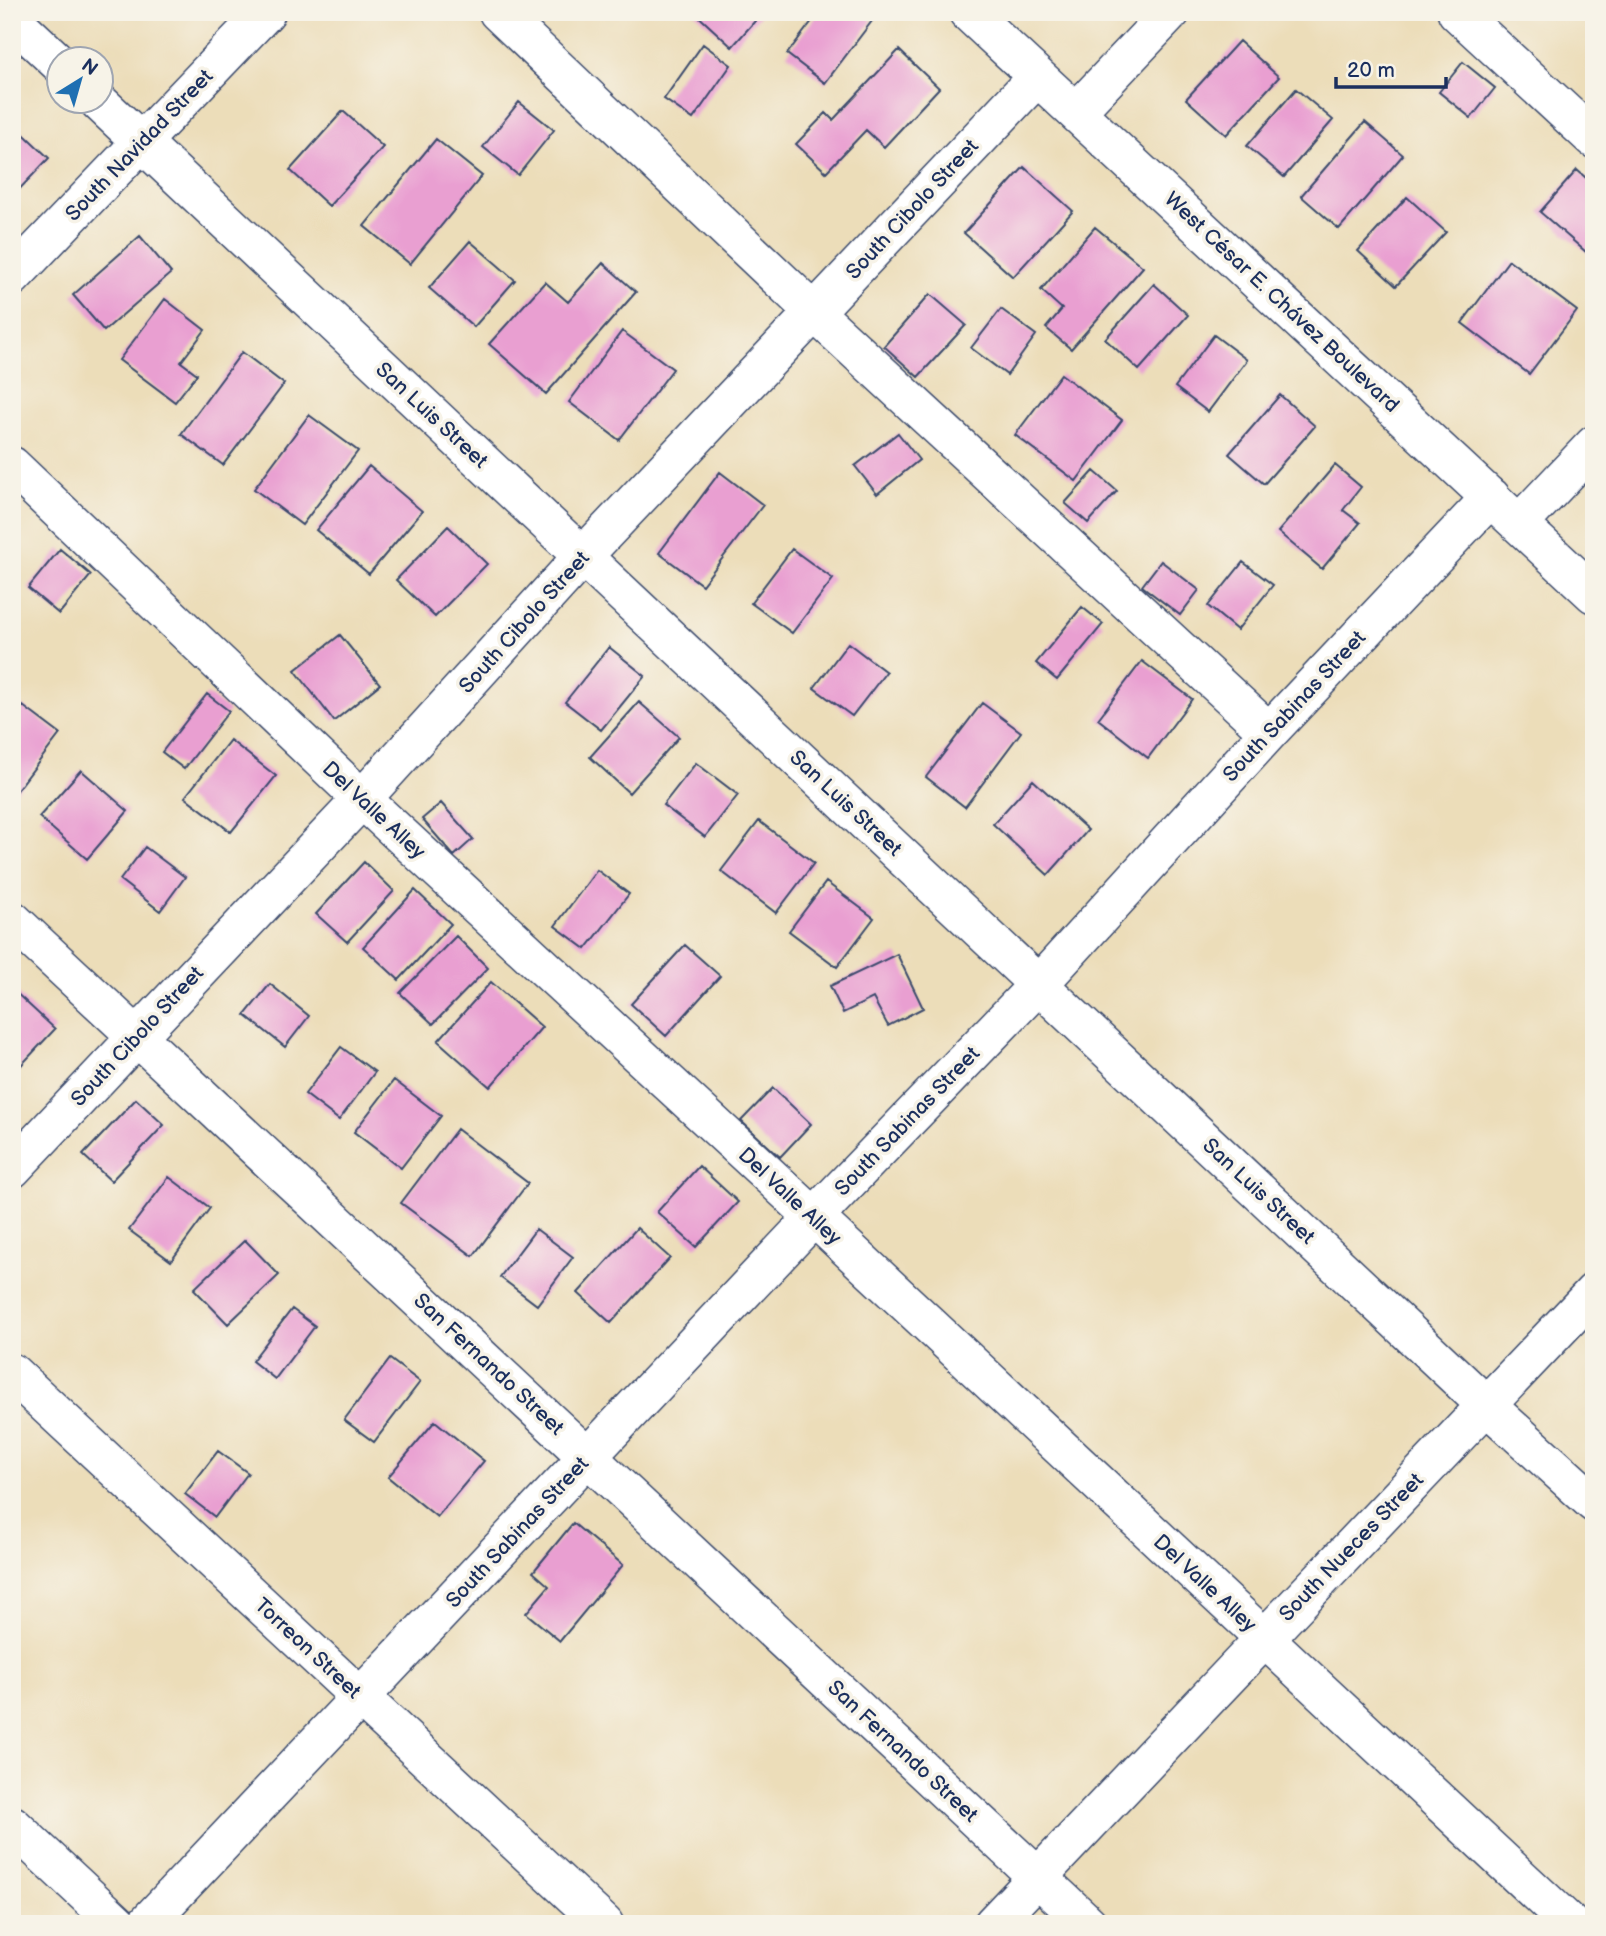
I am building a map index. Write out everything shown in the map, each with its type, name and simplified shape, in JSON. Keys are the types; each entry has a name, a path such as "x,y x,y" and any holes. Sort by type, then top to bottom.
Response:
{"street":[{"name":"South Navidad Street","path":"12,277 266,12"},
{"path":"498,12 815,313 1269,732"},
{"name":"West César E. Chávez Boulevard","path":"968,12 1594,594"},
{"path":"1077,111 1171,12"},
{"path":"1457,12 1594,139"},
{"path":"12,19 46,51"},
{"name":"South Cibolo Street","path":"12,1169 362,799 583,556 1037,77"},
{"name":"San Luis Street","path":"114,116 1486,1405 1594,1503"},
{"path":"1518,524 1594,445"},
{"name":"Del Valle Alley","path":"12,466 362,799 814,1217 1570,1924"},
{"name":"South Sabinas Street","path":"146,1924 814,1217 1039,984 1269,732 1491,498"},
{"name":"San Fernando Street","path":"12,920 1088,1924"},
{"name":"South Nueces Street","path":"993,1924 1594,1292"},
{"name":"Torreon Street","path":"12,1373 604,1924"},
{"path":"12,1825 118,1924"}],"building":[{"path":"694,12 763,12 732,47"},
{"path":"819,12 861,12 872,21 825,83 787,54"},
{"path":"1239,41 1279,77 1226,135 1186,99"},
{"path":"703,44 731,65 693,119 664,99"},
{"path":"899,50 939,88 884,147 866,130 826,172 796,144 826,113 833,120"},
{"path":"1463,62 1495,88 1471,118 1439,92"},
{"path":"1296,89 1333,120 1284,177 1247,146"},
{"path":"519,102 554,130 518,175 483,147"},
{"path":"343,111 383,147 329,206 290,170"},
{"path":"1365,122 1403,155 1339,229 1301,196"},
{"path":"12,123 49,158 12,197"},
{"path":"436,139 482,176 410,264 364,226"},
{"path":"1024,167 1073,211 1013,277 964,233"},
{"path":"1577,170 1594,185 1594,243 1586,252 1540,212"},
{"path":"1407,197 1446,232 1396,286 1358,251"},
{"path":"1095,227 1143,267 1071,349 1046,328 1062,309 1041,290"},
{"path":"140,236 171,273 104,331 73,295"},
{"path":"470,241 515,280 474,327 429,288"},
{"path":"1509,260 1577,311 1529,374 1462,323"},
{"path":"603,263 636,292 546,394 489,344 545,282 568,302"},
{"path":"1154,284 1188,315 1139,370 1105,339"},
{"path":"930,294 966,325 918,377 884,346"},
{"path":"165,299 205,330 181,362 197,374 175,402 119,360"},
{"path":"1001,309 1036,335 1007,375 971,348"},
{"path":"622,331 673,369 619,440 569,402"},
{"path":"1214,335 1247,360 1208,412 1175,387"},
{"path":"242,352 284,384 223,465 181,434"},
{"path":"1061,374 1122,420 1076,481 1015,435"},
{"path":"1280,395 1315,426 1264,484 1229,454"},
{"path":"309,415 358,451 302,525 254,489"},
{"path":"898,433 919,460 877,494 855,466"},
{"path":"1335,465 1361,487 1343,510 1360,523 1322,569 1278,532"},
{"path":"369,466 422,511 369,574 316,530"},
{"path":"1094,471 1117,491 1088,523 1065,503"},
{"path":"720,472 763,505 702,585 659,553"},
{"path":"448,526 487,564 435,617 396,580"},
{"path":"60,549 91,575 59,614 28,588"},
{"path":"792,549 833,579 792,633 751,603"},
{"path":"1161,561 1199,590 1180,615 1142,586"},
{"path":"1243,562 1273,585 1237,630 1208,606"},
{"path":"1082,607 1103,624 1057,680 1036,663"},
{"path":"340,635 380,684 334,721 295,670"},
{"path":"848,643 886,672 852,716 814,688"},
{"path":"609,647 645,676 601,730 565,702"},
{"path":"1142,661 1192,699 1148,758 1098,719"},
{"path":"207,694 229,711 184,769 162,752"},
{"path":"639,702 679,737 629,793 590,757"},
{"path":"982,703 1021,732 965,807 926,777"},
{"path":"23,706 60,734 12,797 12,720"},
{"path":"230,740 276,776 231,832 185,797"},
{"path":"696,763 738,795 705,837 663,805"},
{"path":"81,770 128,811 87,859 39,817"},
{"path":"1033,780 1088,830 1048,875 993,824"},
{"path":"441,803 473,839 454,856 422,819"},
{"path":"759,821 814,863 776,913 721,871"},
{"path":"145,847 185,877 160,911 120,880"},
{"path":"364,862 394,891 347,942 316,914"},
{"path":"597,870 629,894 586,949 555,926"},
{"path":"826,882 874,918 837,967 789,931"},
{"path":"415,890 451,924 399,980 363,947"},
{"path":"456,936 488,968 433,1024 400,993"},
{"path":"685,945 720,976 666,1036 631,1004"},
{"path":"897,954 923,1008 888,1026 873,998 843,1013 830,986"},
{"path":"491,982 542,1027 490,1087 438,1041"},
{"path":"270,984 309,1016 285,1047 245,1015"},
{"path":"12,989 55,1029 12,1075"},
{"path":"341,1047 375,1072 339,1120 305,1094"},
{"path":"394,1080 441,1116 401,1168 354,1132"},
{"path":"773,1088 811,1124 780,1157 741,1121"},
{"path":"136,1099 164,1125 111,1181 83,1155"},
{"path":"457,1129 528,1183 473,1256 401,1203"},
{"path":"699,1166 738,1202 696,1247 657,1212"},
{"path":"169,1177 210,1208 171,1261 129,1230"},
{"path":"637,1228 670,1258 611,1323 578,1293"},
{"path":"536,1229 573,1257 537,1305 500,1277"},
{"path":"245,1240 279,1275 228,1324 194,1289"},
{"path":"292,1309 315,1326 275,1379 252,1361"},
{"path":"390,1359 420,1382 374,1442 344,1420"},
{"path":"435,1421 484,1461 437,1517 388,1477"},
{"path":"218,1451 248,1473 215,1517 185,1494"},
{"path":"573,1523 623,1565 560,1641 526,1613 549,1586 533,1572"}]}
